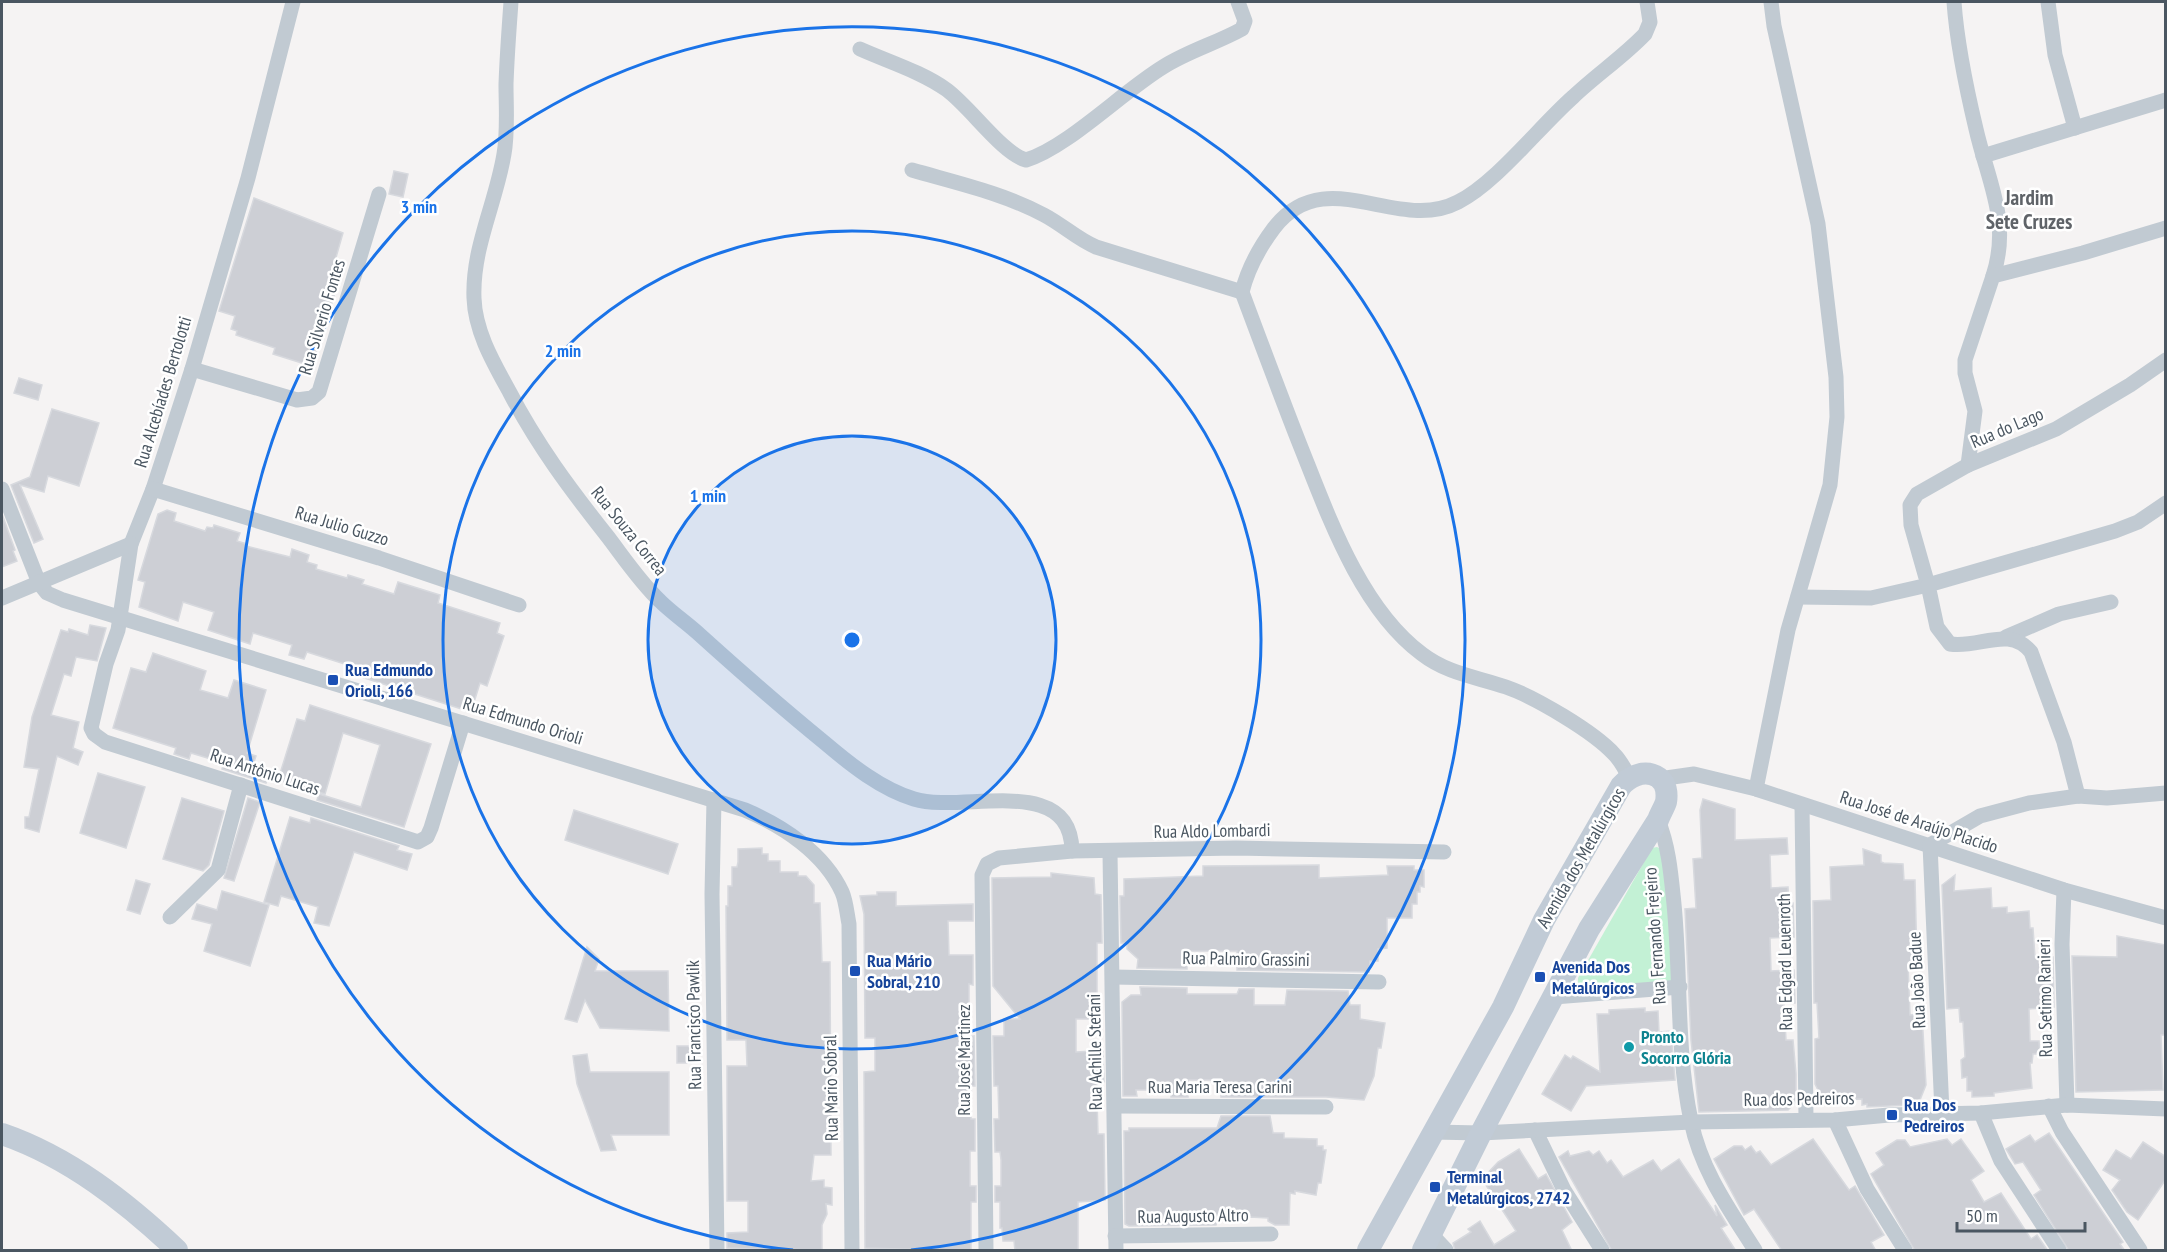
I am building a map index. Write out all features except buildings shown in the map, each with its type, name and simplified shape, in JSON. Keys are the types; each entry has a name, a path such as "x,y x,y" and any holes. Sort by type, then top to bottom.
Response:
{"street":[{"name":"Rua Alcebíades Bertolotti","path":"121,618 131,544 153,489 192,369 248,178 293,2"},
{"name":"Rua Souza Correa","path":"511,2 505,150 500,176 475,259 474,302 479,330 533,436 553,466 658,600 759,689 857,768 888,788 913,799 934,803 985,801 1037,803 1049,807 1057,813 1071,836 1072,851"},
{"path":"860,49 928,78 946,90 964,103 1011,153 1026,160 1074,132 1164,66 1242,29 1245,21 1238,2"},
{"path":"1629,777 1615,754 1585,731 1514,690 1470,678 1424,656 1391,625 1349,561 1329,518 1242,292 1253,258 1263,242 1279,222 1304,203 1317,198 1343,198 1423,210 1458,202 1476,189 1572,97 1645,34 1650,22 1647,2"},
{"path":"1756,789 1778,675 1830,485 1837,417 1836,377 1818,224 1774,26 1771,2"},
{"name":"Rua do Lago","path":"1954,2 1956,26 1983,156 2002,228 2001,246 1993,276 1965,360 1965,373 1975,411 1968,465 2056,429 2130,385 2166,360"},
{"path":"2048,2 2055,55 2075,128"},
{"path":"1983,156 2166,100"},
{"path":"912,170 1006,198 1044,215 1079,240 1096,247 1242,292"},
{"name":"Rua Silverio Fontes","path":"192,369 297,400 312,398 319,392 379,194"},
{"path":"1993,276 2055,261 2166,228"},
{"path":"1968,465 1930,485 1917,494 1910,505 1911,525 1937,627 1950,644 1961,646 2006,637 2059,614 2111,602"},
{"path":"2,489 39,583"},
{"name":"Rua Julio Guzzo","path":"153,489 378,558 519,605"},
{"path":"1798,597 1871,598 1928,585 2115,531 2138,522 2166,503"},
{"path":"2,598 131,544"},
{"name":"Rua Edmundo Orioli","path":"39,583 47,592 63,600 714,800 770,821 810,852 832,874 843,894 849,924"},
{"name":"Rua Antônio Lucas","path":"121,618 92,717 94,735 105,742 418,842 428,837 463,723"},
{"path":"2006,637 2024,644 2037,666 2064,742 2078,796"},
{"name":"Avenida dos Metalúrgicos","path":"1368,1251 1503,1007 1544,920 1621,786 1629,777 1640,772 1649,773 1659,779"},
{"name":"Rua José de Araújo Placido","path":"1659,779 1694,774 1756,789 2064,890 2166,918"},
{"path":"1446,1251 1427,1242 1481,1133 1588,929 1658,820 1666,801 1665,789 1659,779"},
{"path":"170,917 218,870 241,785"},
{"path":"1930,845 1980,816 2029,803 2078,796 2107,798 2166,793"},
{"name":"Rua Francisco Pawlik","path":"714,800 712,894 717,1244"},
{"name":"Rua Edgard Leuenroth","path":"1802,805 1806,1118"},
{"name":"Rua Fernando Frejeiro","path":"1658,820 1666,838 1670,864 1680,987 1683,1076 1691,1122 1702,1160 1712,1181 1755,1251"},
{"name":"Rua João Badue","path":"1930,845 1942,1112"},
{"name":"Rua Aldo Lombardi","path":"984,868 999,858 1072,851 1110,853 1236,848 1444,852"},
{"name":"Rua Achille Stefani","path":"1110,853 1116,1244"},
{"name":"Rua José Martinez","path":"984,868 986,1251"},
{"name":"Rua Setimo Ranieri","path":"2064,890 2062,944 2067,1105"},
{"name":"Rua Mario Sobral","path":"849,924 852,1251"},
{"name":"Rua Palmiro Grassini","path":"1113,977 1378,982"},
{"path":"1554,997 1680,987"},
{"name":"Rua dos Pedreiros","path":"1433,1132 1481,1133 1806,1118 1835,1120 1942,1112 1981,1113 2067,1105 2166,1109"},
{"name":"Rua Maria Teresa Carini","path":"1115,1106 1326,1107"},
{"path":"2049,1106 2062,1132 2139,1251"},
{"path":"1981,1113 2001,1161 2059,1251"},
{"path":"1835,1120 1867,1189 1905,1251"},
{"path":"1535,1130 1564,1190 1602,1251"},
{"path":"2,1134 67,1162 151,1226 177,1251"},
{"name":"Rua Augusto Altro","path":"1116,1244 1271,1234"},
{"path":"704,1251 717,1244"}],"green space":[{"path":"1657,847 1662,850 1676,983 1582,989 1578,987 1578,978 1652,848"}],"place":[{"name":"Rua Edmundo Orioli, 166","path":"333,680"},
{"name":"Rua Mário Sobral, 210","path":"855,971"},
{"name":"Avenida Dos Metalúrgicos","path":"1540,977"},
{"name":"Pronto Socorro Glória","path":"1629,1047"},
{"name":"Rua Dos Pedreiros","path":"1892,1115"},
{"name":"Terminal Metalúrgicos, 2742","path":"1435,1187"}],"district":[{"name":"Jardim Sete Cruzes","path":"2029,210"}]}
